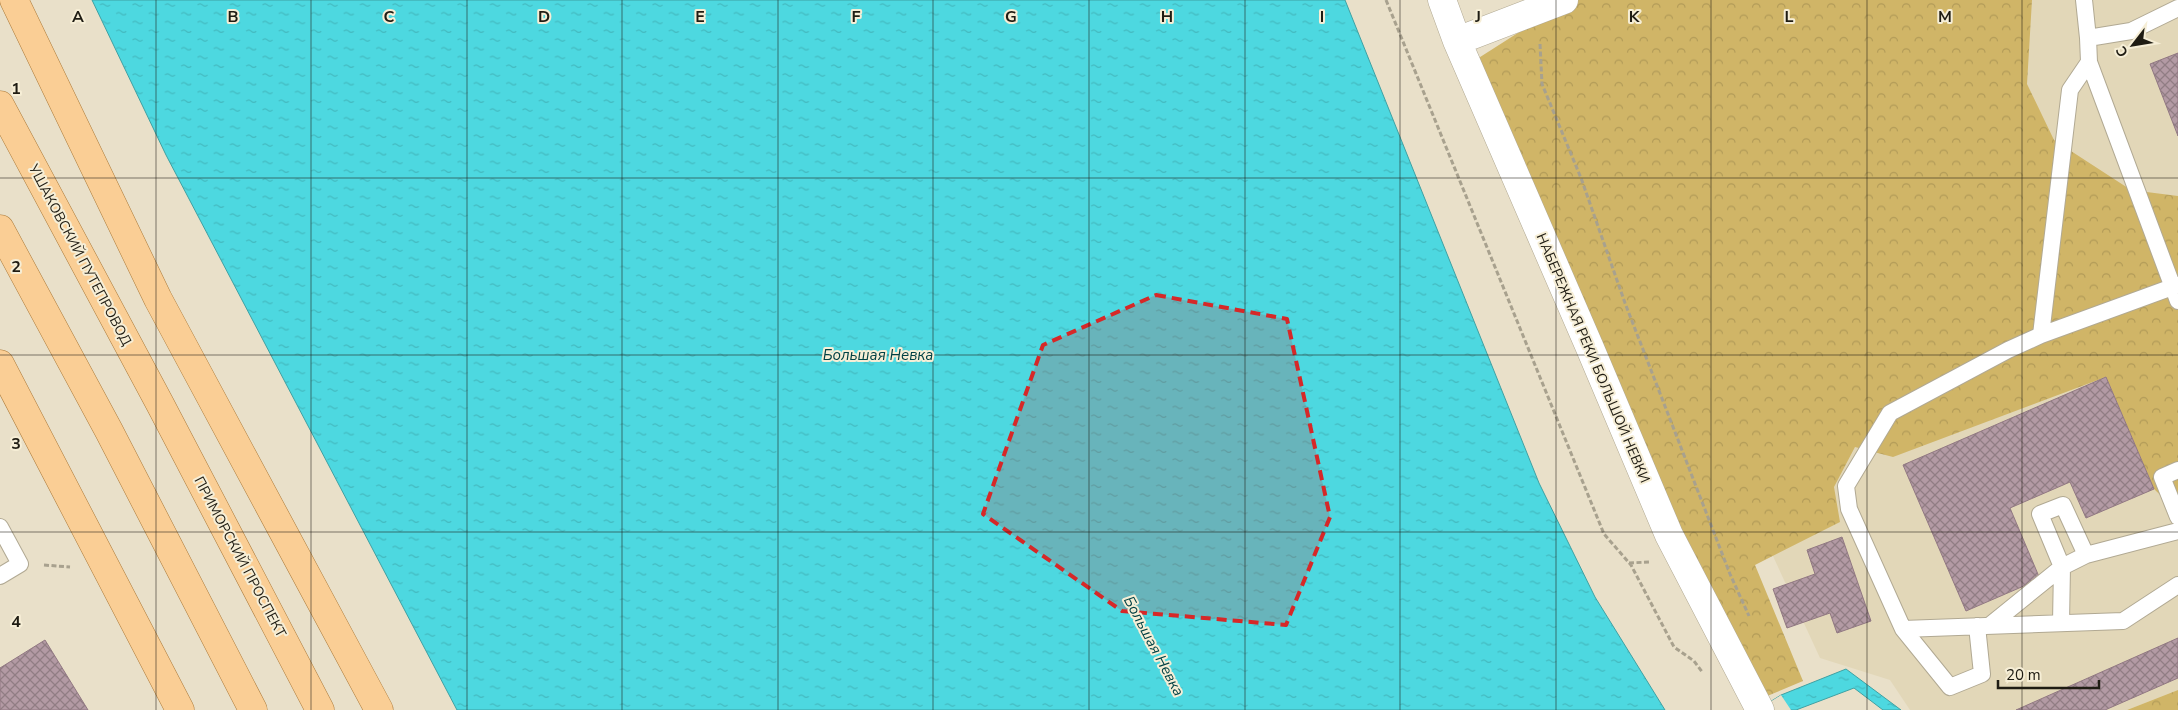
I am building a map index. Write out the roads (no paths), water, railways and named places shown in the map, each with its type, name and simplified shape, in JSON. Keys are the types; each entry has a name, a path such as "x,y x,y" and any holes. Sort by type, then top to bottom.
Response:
{"main road":[{"path":"14,0 158,299 379,710"},
{"name":"УШАКОВСКИЙ ПУТЕПРОВОД","path":"0,106 160,404"},
{"path":"0,229 109,431 253,710"},
{"path":"0,364 180,710"},
{"name":"ПРИМОРСКИЙ ПРОСПЕКТ","path":"160,404 320,710"}],"street":[{"name":"НАБЕРЕЖНАЯ РЕКИ БОЛЬШОЙ НЕВКИ","path":"1442,0 1457,41 1590,348 1668,535 1760,709"},
{"path":"1457,41 1564,0"}],"lane":[{"path":"1983,626 1982,674 1950,688 1903,629 1849,508 1846,486 1890,413 2008,350 2041,335 2176,291 2089,62 2084,0"},
{"path":"2088,38 2131,31 2178,8"},
{"path":"2041,335 2070,90 2089,62"},
{"path":"2178,470 2162,477 2178,518"},
{"path":"2061,623 2062,566 2040,514 2063,505 2086,554"},
{"path":"0,527 20,564 0,576"},
{"path":"1983,626 2062,566 2086,554 2178,531"},
{"path":"1903,629 2123,621 2178,585"}],"water":[{"name":"Большая Невка","path":"92,0 1345,0 1539,483 1595,597 1665,710 457,710 166,155"},
{"path":"1846,669 1901,710 1883,710 1854,688 1796,710 1757,710 1781,695"}]}
